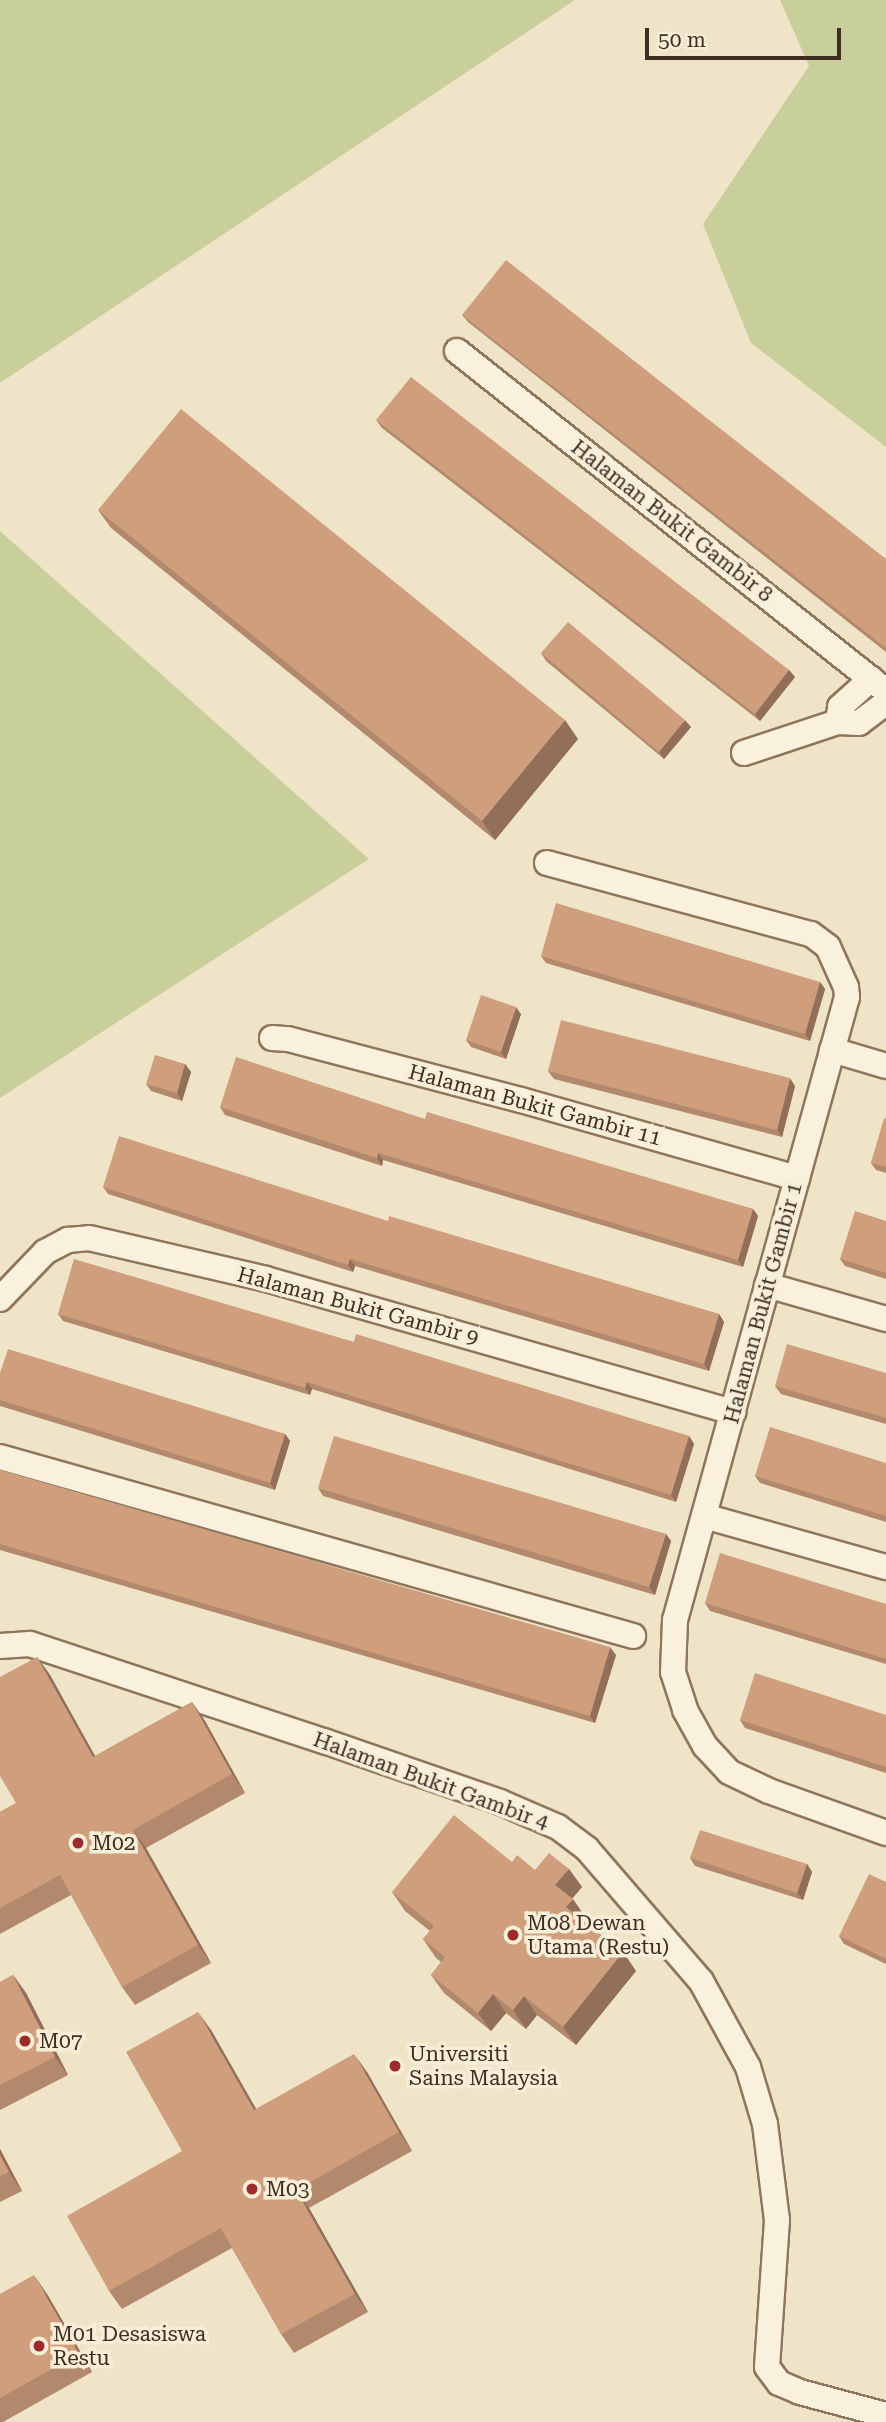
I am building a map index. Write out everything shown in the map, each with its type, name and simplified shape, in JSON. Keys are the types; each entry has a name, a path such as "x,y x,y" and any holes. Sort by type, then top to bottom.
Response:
{"street":[{"name":"Halaman Bukit Gambir 8","path":"457,351 879,685"},
{"path":"838,722 840,707 879,685"},
{"path":"744,753 838,722 859,723 886,703"},
{"name":"Halaman Bukit Gambir 1","path":"547,863 811,934 828,947 846,987 847,997 673,1631 673,1672 692,1722 705,1746 729,1772 769,1791 886,1833"},
{"name":"Halaman Bukit Gambir 11","path":"272,1038 288,1039 509,1097 797,1178"},
{"path":"832,1050 886,1066"},
{"name":"Halaman Bukit Gambir 9","path":"0,1299 45,1252 68,1240 89,1238 266,1279 733,1412"},
{"path":"767,1285 886,1319"},
{"path":"0,1457 633,1636"},
{"path":"704,1516 886,1567"},
{"name":"Halaman Bukit Gambir 4","path":"0,1646 30,1644 438,1780 500,1802 558,1827 587,1849 701,1980 748,2067 765,2124 777,2220 767,2367 779,2383 800,2392 886,2415"}],"green space":[{"path":"0,0 575,0 0,383"},
{"path":"780,0 886,0 886,447 751,343 703,224 809,66"},
{"path":"0,531 369,859 0,1098"}],"building":[{"path":"506,260 886,559 886,648 462,315"},
{"path":"411,377 789,670 755,714 376,420"},
{"path":"181,409 565,720 482,821 98,510"},
{"path":"568,622 685,720 659,752 541,653"},
{"path":"556,903 820,982 805,1034 541,956"},
{"path":"481,995 516,1007 501,1052 466,1040"},
{"path":"561,1020 790,1078 777,1130 548,1071"},
{"path":"155,1055 185,1064 177,1093 146,1084"},
{"path":"236,1057 425,1119 427,1112 753,1209 738,1260 378,1153 377,1158 220,1107"},
{"path":"884,1118 886,1119 886,1167 871,1163"},
{"path":"119,1136 388,1221 389,1216 719,1314 704,1364 350,1259 348,1265 103,1187"},
{"path":"855,1211 886,1221 886,1273 840,1259"},
{"path":"74,1259 354,1342 356,1334 689,1436 671,1495 307,1382 305,1388 58,1314"},
{"path":"787,1344 886,1373 886,1418 775,1386"},
{"path":"8,1349 285,1434 270,1483 0,1400 0,1373"},
{"path":"770,1427 886,1463 886,1516 755,1476"},
{"path":"334,1436 666,1534 649,1587 318,1488"},
{"path":"0,1470 610,1647 590,1716 0,1544"},
{"path":"720,1553 886,1604 886,1659 705,1603"},
{"name":"M02","path":"37,1657 93,1757 192,1702 232,1774 133,1830 198,1945 122,1987 60,1875 0,1908 0,1812 16,1803 0,1776 0,1677"},
{"path":"755,1673 886,1715 886,1767 740,1720"},
{"name":"M08 Dewan Utama (Restu)","path":"454,1815 512,1862 517,1855 535,1870 549,1853 569,1869 555,1885 573,1899 566,1907 623,1952 563,2027 524,1996 513,2010 493,1994 478,2013 431,1975 445,1957 423,1939 434,1926 392,1892"},
{"path":"700,1830 807,1864 797,1893 690,1858"},
{"path":"869,1874 886,1882 886,1959 839,1936"},
{"name":"M07","path":"13,1975 55,2057 0,2085 0,1982"},
{"name":"M03","path":"198,2012 254,2110 354,2054 399,2132 296,2190 355,2294 281,2334 221,2228 109,2291 67,2216 182,2151 126,2052"},
{"path":"0,2155 9,2172 0,2176"},
{"name":"M01 Desasiswa Restu","path":"34,2275 79,2354 0,2398 0,2294"}],"place":[{"name":"M02","path":"78,1843"},
{"name":"M08 Dewan Utama (Restu)","path":"513,1935"},
{"name":"M07","path":"25,2041"},
{"name":"Universiti Sains Malaysia","path":"395,2066"},
{"name":"M03","path":"252,2189"},
{"name":"M01 Desasiswa Restu","path":"39,2346"}]}
